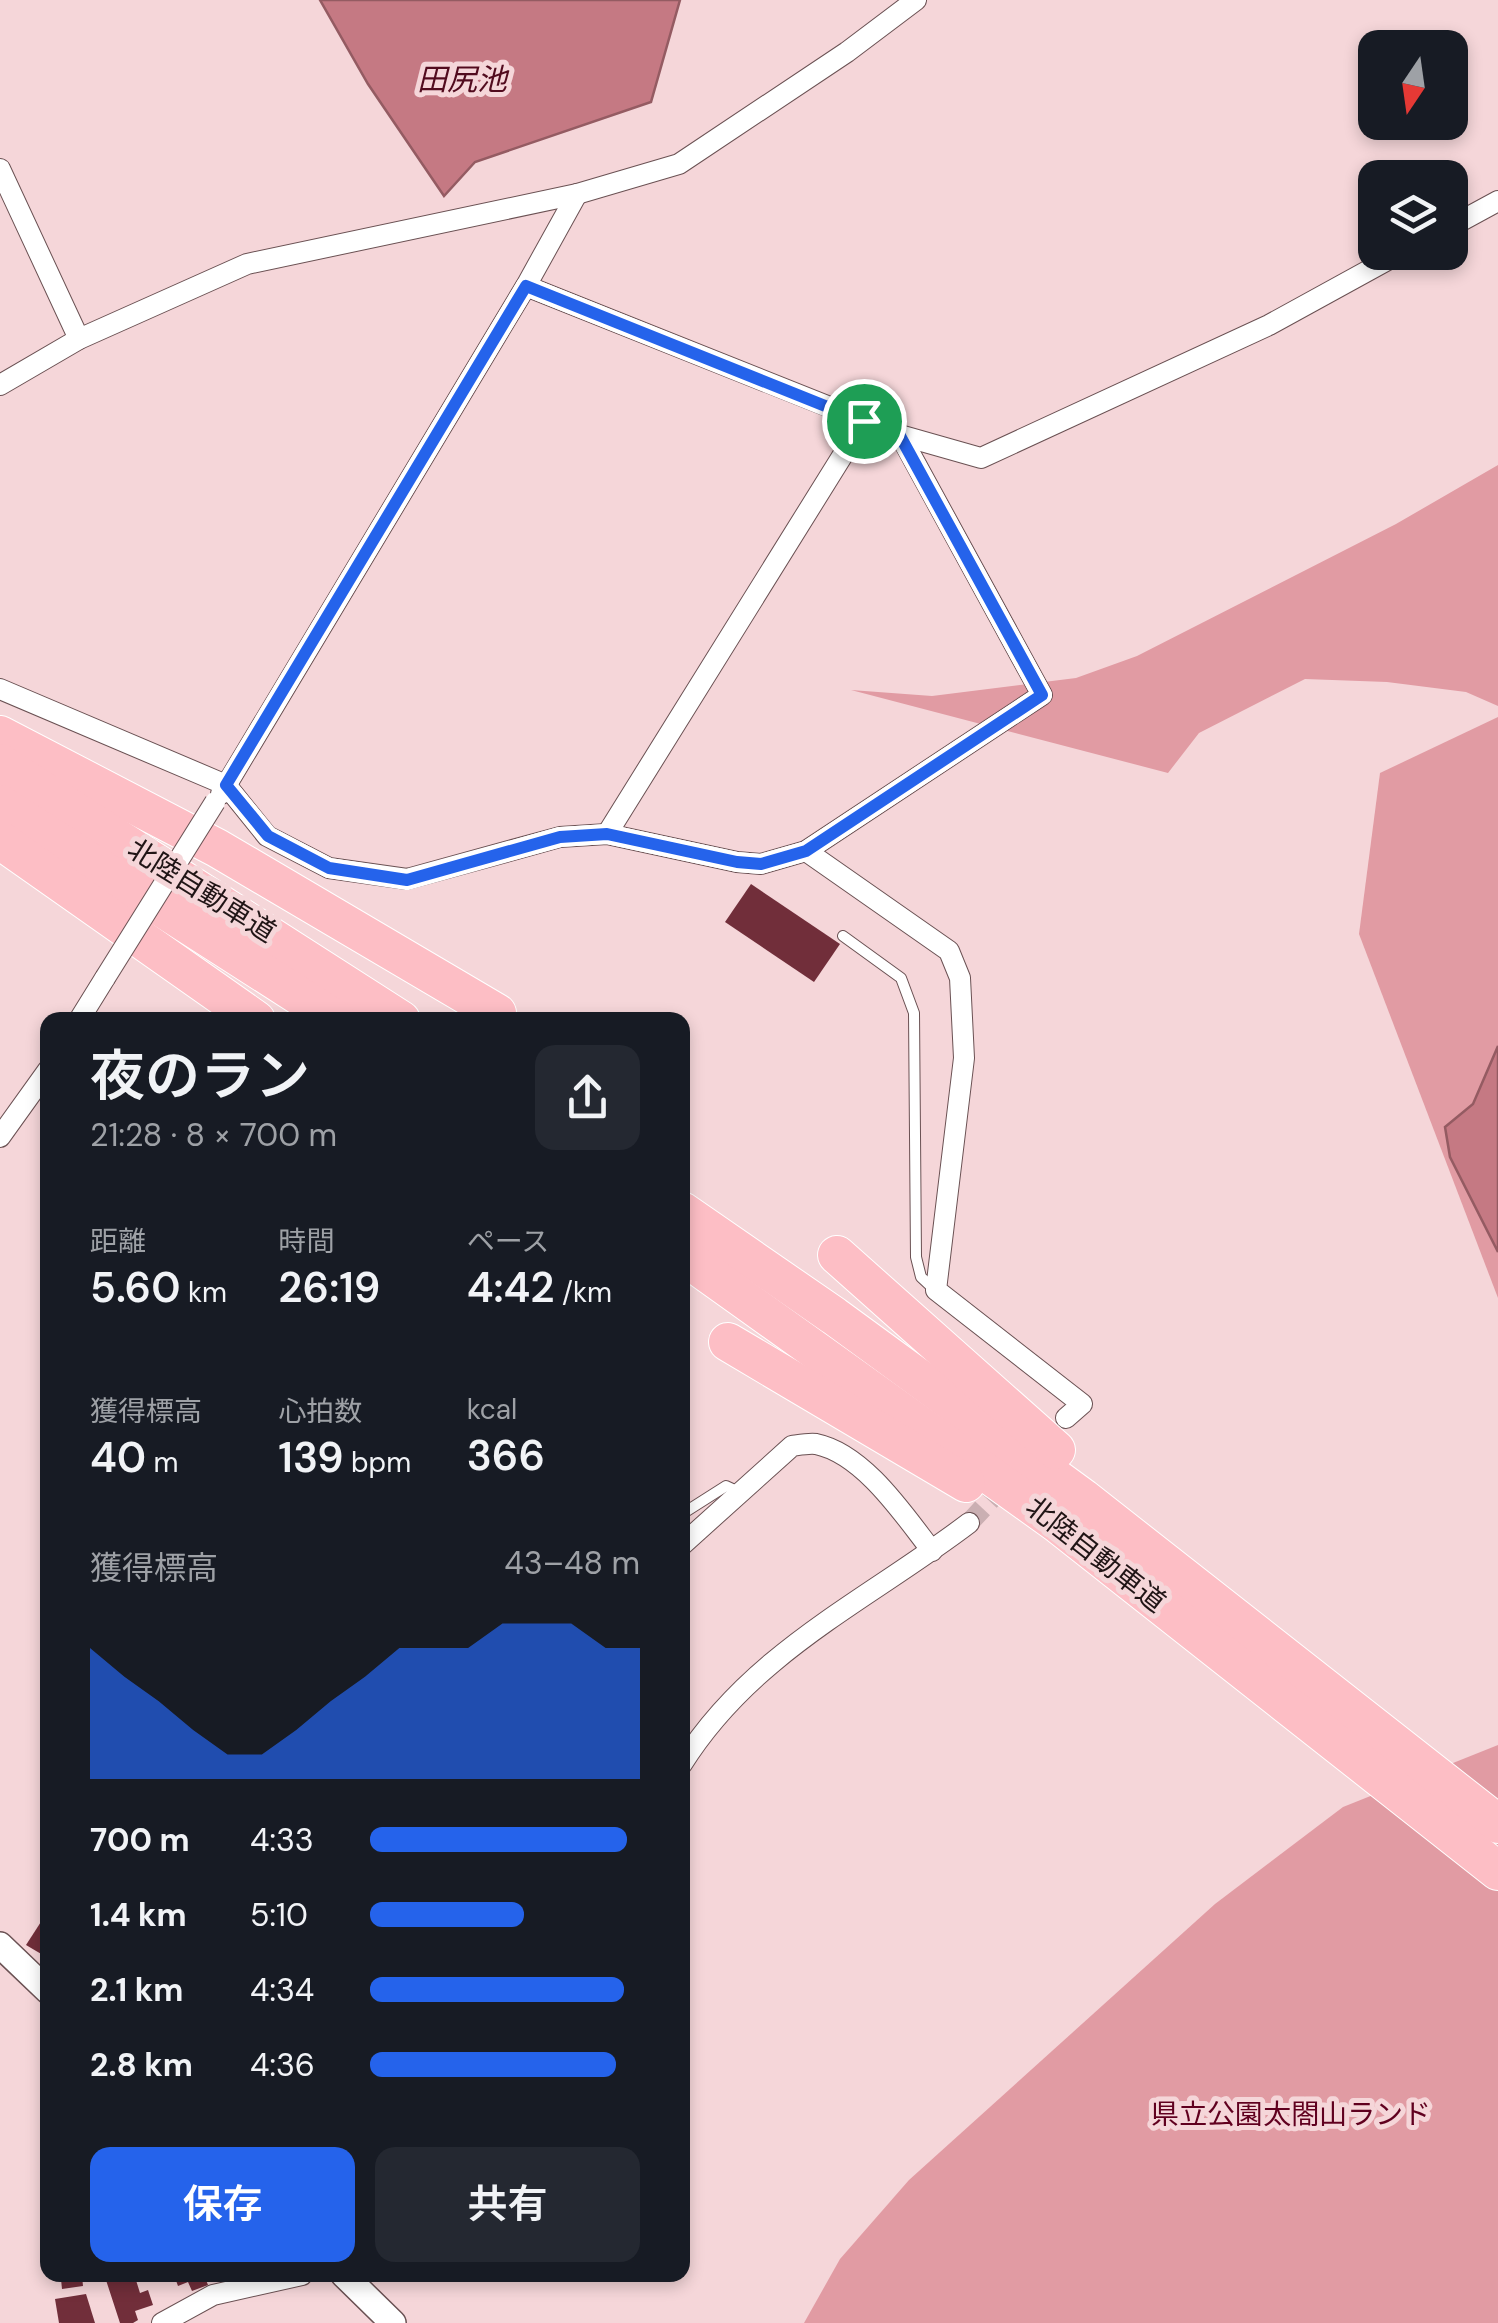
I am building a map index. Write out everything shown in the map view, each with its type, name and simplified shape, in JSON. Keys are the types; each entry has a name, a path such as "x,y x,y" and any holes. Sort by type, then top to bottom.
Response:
{"highway":[{"path":"0,735 218,848 495,1012"},
{"name":"北陸自動車道","path":"0,763 389,1012"},
{"name":"北陸自動車道","path":"0,804 325,1012"},
{"path":"0,840 245,1012"},
{"name":"北陸自動車道","path":"690,1217 864,1337 1083,1498 1498,1822"},
{"path":"837,1255 1100,1489 1406,1739 1498,1822"},
{"name":"北陸自動車道","path":"690,1261 1015,1492 1498,1870"},
{"path":"728,1342 1034,1527 1294,1708"}],"street":[{"path":"0,385 79,339 248,264 577,194 679,164 847,52 916,0"},
{"path":"0,169 79,339"},
{"path":"83,1012 220,794 526,286 577,194"},
{"path":"1468,216 1498,200"},
{"path":"526,286 900,436 981,458 1269,325 1369,270"},
{"path":"607,834 864,421"},
{"path":"0,688 220,794 268,836 329,868 407,880 560,837 607,834 761,864 806,851 1042,695 900,436"},
{"path":"806,851 948,951 960,978 964,1058 936,1290 1082,1404 1066,1418"},
{"path":"0,1137 40,1081"},
{"path":"690,1537 792,1446 814,1444 840,1455 888,1493 932,1551"},
{"path":"690,1748 727,1704 807,1632 932,1551 969,1522"},
{"path":"0,1945 40,1983"},
{"path":"162,2323 213,2295 271,2282"},
{"path":"351,2282 392,2323"}],"lane":[{"path":"842,936 902,978 914,1013 916,1257 921,1277 936,1290"},
{"path":"690,1509 726,1486 739,1492"}],"green space":[{"path":"1498,465 1498,706 1466,692 1387,682 1305,679 1199,733 1168,773 851,690 932,696 1076,678 1137,656 1396,524"},
{"path":"1498,717 1498,1298 1359,934 1380,773"},
{"name":"県立公園太閤山ランド","path":"1498,1745 1498,2323 804,2323 840,2259 909,2180 1215,1904 1343,1807"}],"water":[{"name":"田尻池","path":"320,0 680,0 651,102 475,162 444,196 368,84"},
{"path":"1498,1046 1498,1252 1450,1157 1445,1127 1473,1104"}],"building":[{"path":"751,884 840,944 814,982 725,922"},
{"path":"40,1923 40,1953 26,1945"},
{"path":"61,2282 83,2282 83,2286 62,2289"},
{"path":"107,2282 137,2282 140,2293 148,2290 153,2305 135,2311 138,2320 133,2323 120,2323"},
{"path":"188,2282 207,2282 208,2285 192,2291"},
{"path":"86,2294 95,2323 59,2323 55,2299"}],"tunnel":[{"path":"969,1523 1007,1482"}],"route":[{"path":"526,286 864,421 900,436 1042,695 806,851 761,864 607,834 560,837 407,880 329,868 268,836 226,785 526,286"}]}
